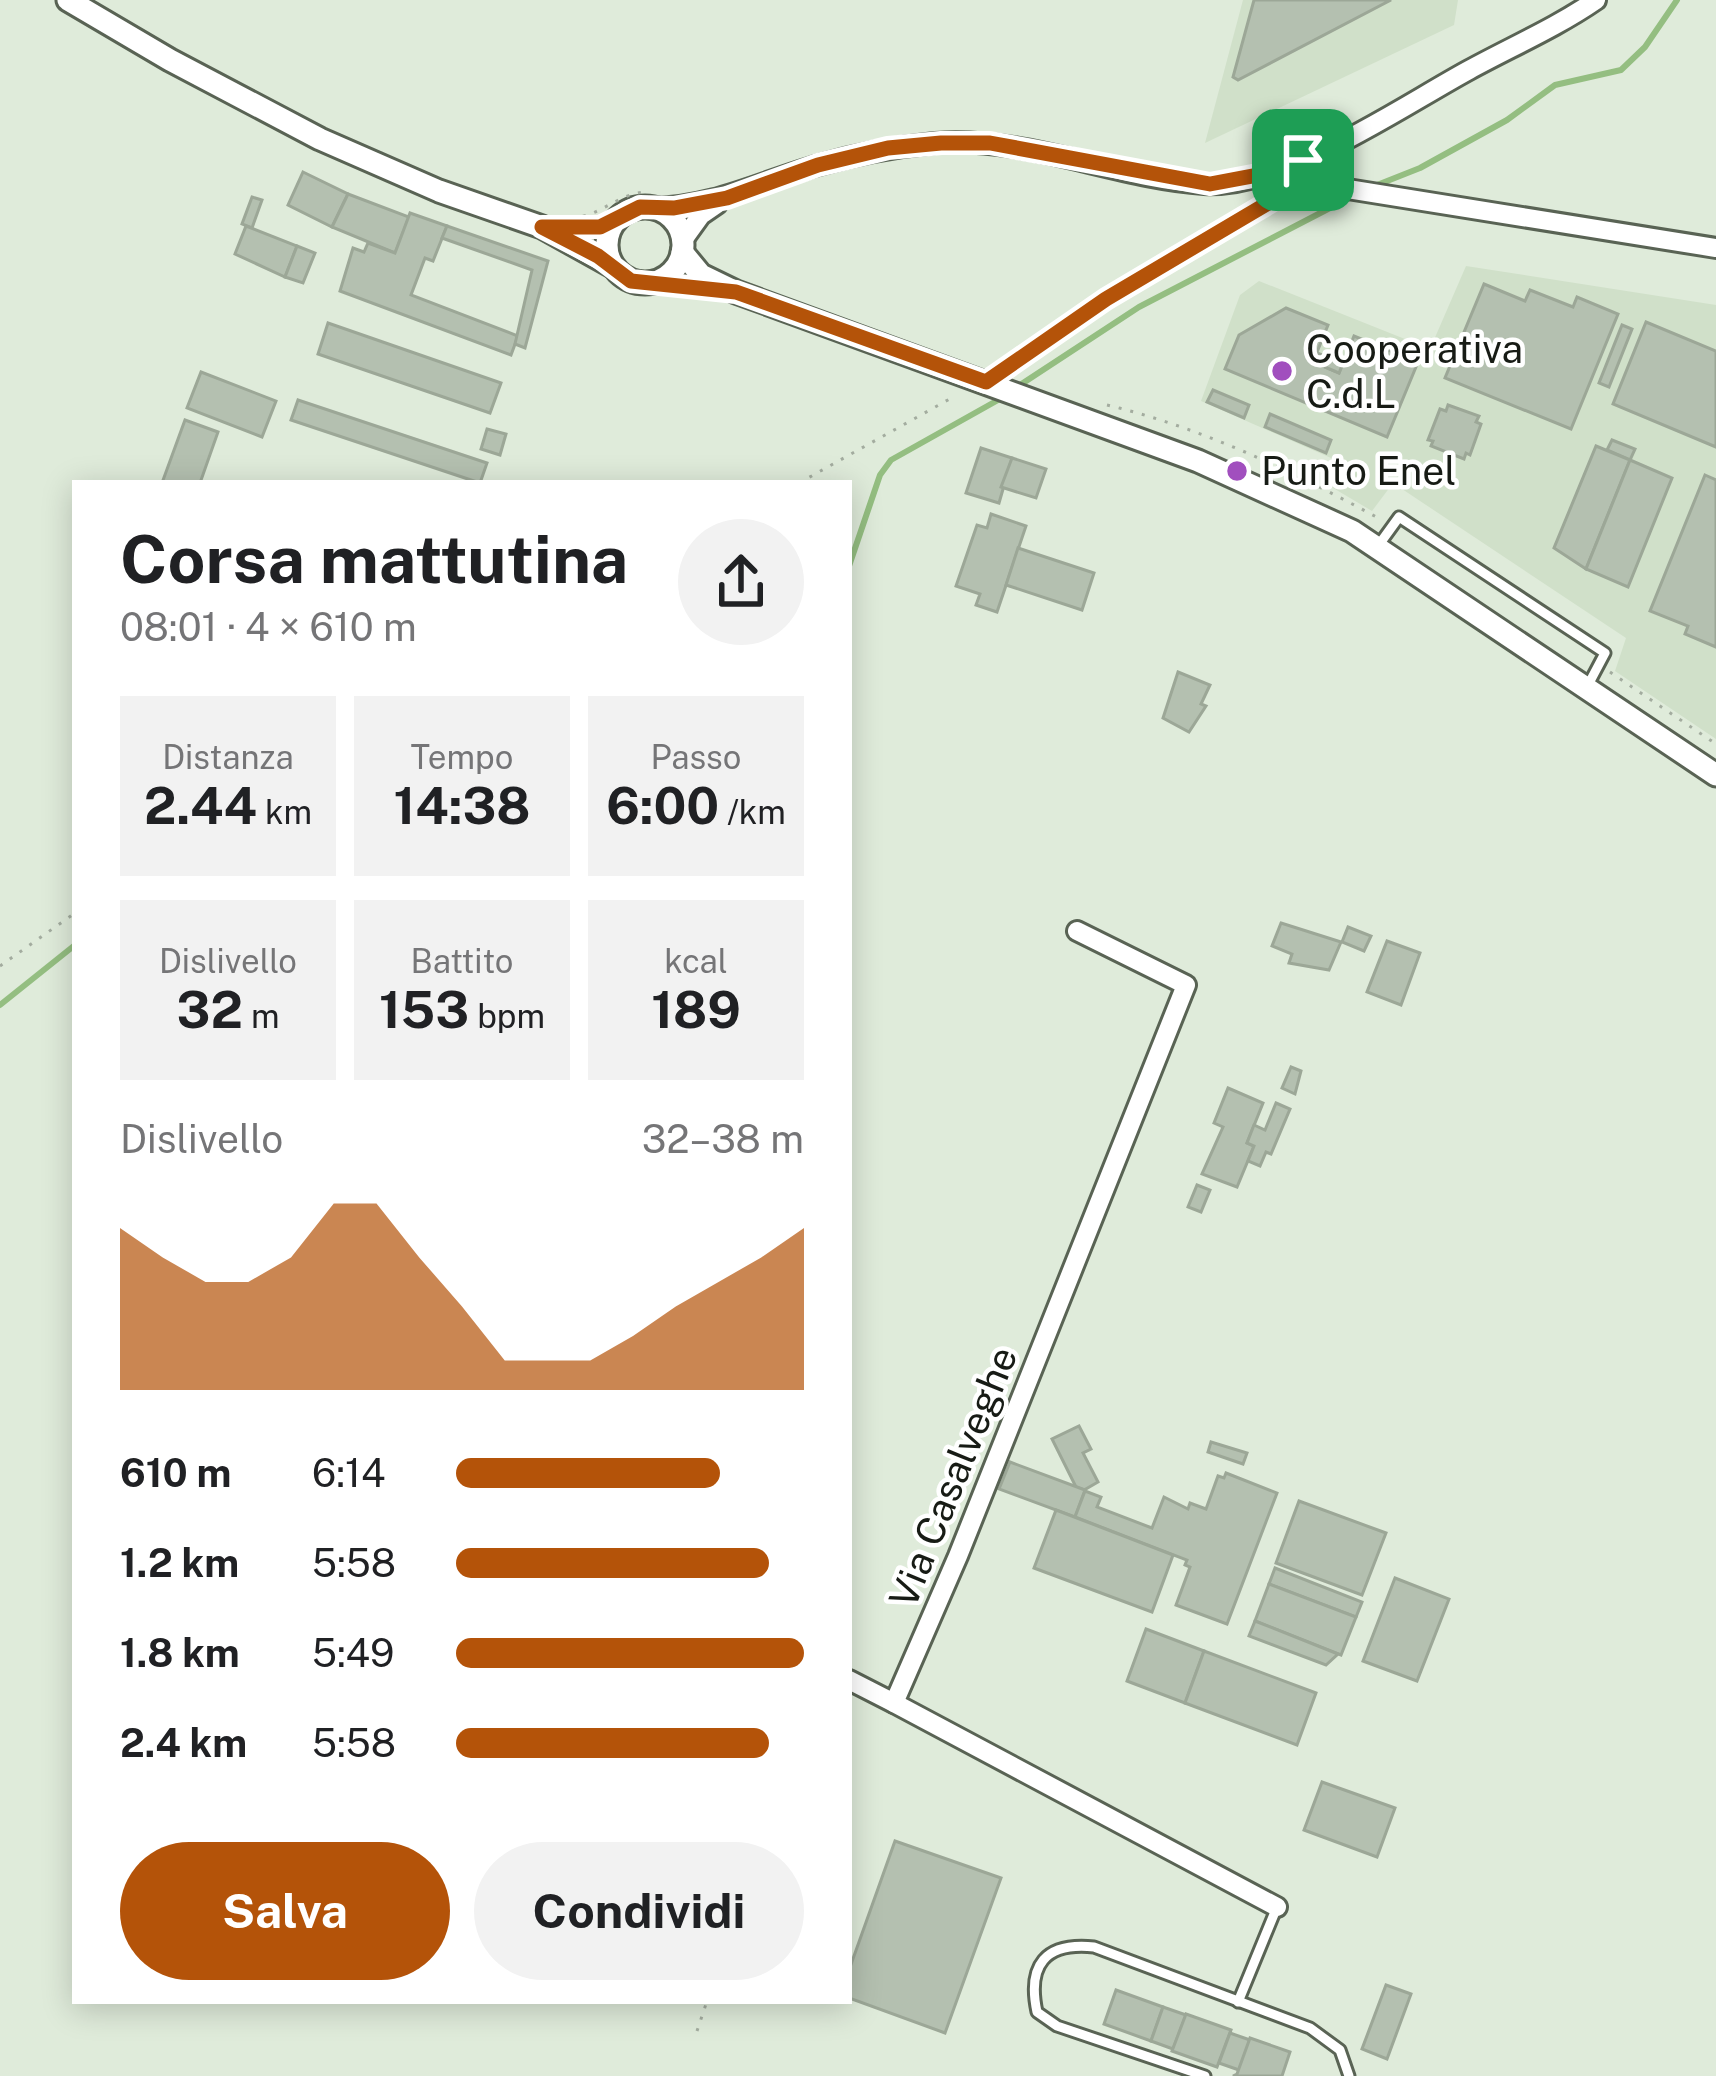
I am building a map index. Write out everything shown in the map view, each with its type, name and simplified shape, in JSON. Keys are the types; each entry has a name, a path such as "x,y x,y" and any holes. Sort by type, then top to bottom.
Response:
{"street":[{"path":"68,0 320,140 439,191 583,230 615,223"},
{"path":"1315,175 1596,0"},
{"path":"655,283 676,268 682,246 701,215 727,198 818,165 888,148 941,143 990,143 1210,184 1274,172 1315,175 1374,195 1716,248"},
{"path":"612,266 606,242 615,223 628,211 653,200 727,198"},
{"path":"653,200 675,221 682,246 701,275 736,292 1198,461 1378,546 1716,775"},
{"path":"553,222 631,281 736,292"},
{"name":"Via Casalveghe","path":"894,1703 1186,985 1077,931"},
{"path":"852,1682 1277,1907"}],"lane":[{"path":"1378,546 1400,517 1605,653 1587,687"},
{"path":"1238,2002 1277,1907"},
{"path":"1205,2076 1057,2026 1037,2012 1031,1984 1044,1957 1070,1944 1094,1947 1310,2028 1340,2050 1349,2076"}],"path":[{"path":"805,480 986,382 1106,299 1315,175"},
{"path":"553,222 584,218 628,194 653,200"},
{"path":"1599,664 1716,744"},
{"path":"0,966 72,914"},
{"path":"697,2031 706,2004"}],"shaded area":[{"path":"1243,0 1458,0 1454,25 1205,143"},
{"path":"1466,266 1716,305 1716,739 1615,671 1626,638 1393,483 1372,511 1328,485 1335,467 1331,458 1201,401 1240,295 1259,281 1430,349"}],"building":[{"path":"1254,0 1391,0 1238,80 1233,77"},
{"path":"303,172 348,194 332,227 288,205"},
{"path":"348,194 409,217 395,253 332,227"},
{"path":"252,197 262,200 252,228 242,224"},
{"path":"410,213 447,226 433,261 425,258 411,295 518,336 511,355 340,291 353,248 364,252 368,243 395,253"},
{"path":"246,226 297,246 285,277 235,254"},
{"path":"447,226 548,261 525,348 515,344 532,270 442,238"},
{"path":"297,246 315,253 303,283 285,277"},
{"path":"1484,284 1525,301 1530,290 1573,307 1577,297 1618,314 1571,429 1445,378"},
{"name":"Cooperativa C.d.L","path":"1286,308 1328,325 1313,362 1339,373 1354,336 1418,362 1387,437 1225,369 1239,335"},
{"path":"1646,322 1716,351 1716,447 1613,404"},
{"path":"328,323 501,383 490,413 318,354"},
{"path":"1622,325 1632,329 1609,387 1599,383"},
{"path":"1317,353 1343,363 1339,373 1313,362"},
{"path":"201,372 276,401 262,437 187,408"},
{"path":"1213,390 1249,405 1244,418 1207,402"},
{"path":"298,400 487,463 481,480 471,480 291,420"},
{"path":"1448,405 1479,416 1476,422 1481,424 1470,455 1466,453 1464,459 1431,446 1433,441 1428,440 1440,409 1446,411"},
{"path":"1270,414 1331,440 1326,453 1265,427"},
{"path":"185,420 218,432 201,480 163,480"},
{"path":"487,429 506,434 500,455 481,449"},
{"path":"1612,440 1635,449 1630,460 1607,450"},
{"path":"1596,446 1630,460 1586,569 1554,548"},
{"path":"981,448 1012,458 999,503 966,493"},
{"path":"1012,458 1046,469 1036,498 1001,487"},
{"path":"1630,460 1672,478 1628,587 1586,569"},
{"path":"1705,475 1716,480 1716,647 1685,634 1688,626 1650,611"},
{"path":"991,514 1026,526 997,612 976,605 980,594 956,586 977,525 987,528"},
{"path":"1018,548 1094,573 1082,610 1006,585"},
{"path":"1178,672 1210,685 1201,704 1206,706 1189,732 1163,718"},
{"path":"1281,923 1341,942 1329,970 1289,963 1292,954 1272,946"},
{"path":"1348,927 1371,936 1364,951 1342,942"},
{"path":"1387,941 1420,953 1401,1005 1367,992"},
{"path":"1291,1067 1301,1071 1295,1094 1282,1088"},
{"path":"1228,1088 1263,1103 1247,1143 1254,1146 1237,1187 1202,1174 1223,1127 1214,1123"},
{"path":"1276,1103 1290,1109 1271,1154 1266,1152 1260,1166 1248,1161 1254,1146 1247,1143 1254,1125 1265,1130"},
{"path":"1197,1185 1210,1190 1201,1212 1188,1207"},
{"path":"1079,1426 1091,1449 1083,1453 1098,1482 1084,1490 1076,1487 1052,1439"},
{"path":"1211,1442 1247,1453 1243,1464 1208,1452"},
{"path":"1010,1462 1085,1490 1075,1517 999,1489"},
{"path":"1226,1473 1277,1493 1227,1624 1176,1605 1190,1567 1185,1565 1187,1560 1075,1517 1085,1491 1101,1497 1097,1507 1152,1528 1164,1497 1188,1509 1190,1503 1206,1509 1218,1476 1224,1478"},
{"path":"1299,1501 1386,1533 1362,1595 1276,1563"},
{"path":"1056,1510 1173,1555 1152,1612 1034,1568"},
{"path":"1275,1568 1362,1602 1356,1617 1269,1584"},
{"path":"1395,1578 1449,1599 1417,1681 1363,1661"},
{"path":"1269,1584 1356,1617 1341,1655 1255,1621"},
{"path":"1255,1621 1338,1654 1326,1665 1249,1636"},
{"path":"1146,1629 1204,1651 1185,1703 1127,1681"},
{"path":"1204,1651 1316,1693 1297,1745 1185,1703"},
{"path":"1322,1782 1395,1808 1377,1857 1304,1830"},
{"path":"895,1841 1001,1878 945,2033 852,1999 852,1962"},
{"path":"1386,1985 1411,1994 1387,2059 1362,2049"},
{"path":"1116,1990 1163,2007 1151,2041 1104,2024"},
{"path":"1163,2007 1186,2015 1173,2049 1151,2041"},
{"path":"1186,2014 1231,2030 1217,2067 1172,2051"},
{"path":"1230,2033 1250,2040 1239,2070 1219,2063"},
{"path":"1250,2038 1290,2052 1282,2076 1233,2076"}],"waterway":[{"path":"1372,187 1420,168 1507,120 1555,85 1621,70 1645,47 1677,0"},
{"path":"1017,387 1139,307 1355,195"},
{"path":"852,557 880,475 891,460 1007,395"},
{"path":"0,1005 72,947"}],"place":[{"name":"Cooperativa C.d.L","path":"1282,371"},
{"name":"Punto Enel","path":"1237,471"}],"route":[{"path":"941,143 990,143 1210,184 1248,179 1303,160 1312,177 1106,299 986,382 736,292 631,281 580,245 542,227 600,227 640,207 696,205 818,165 888,148 941,143"}]}
